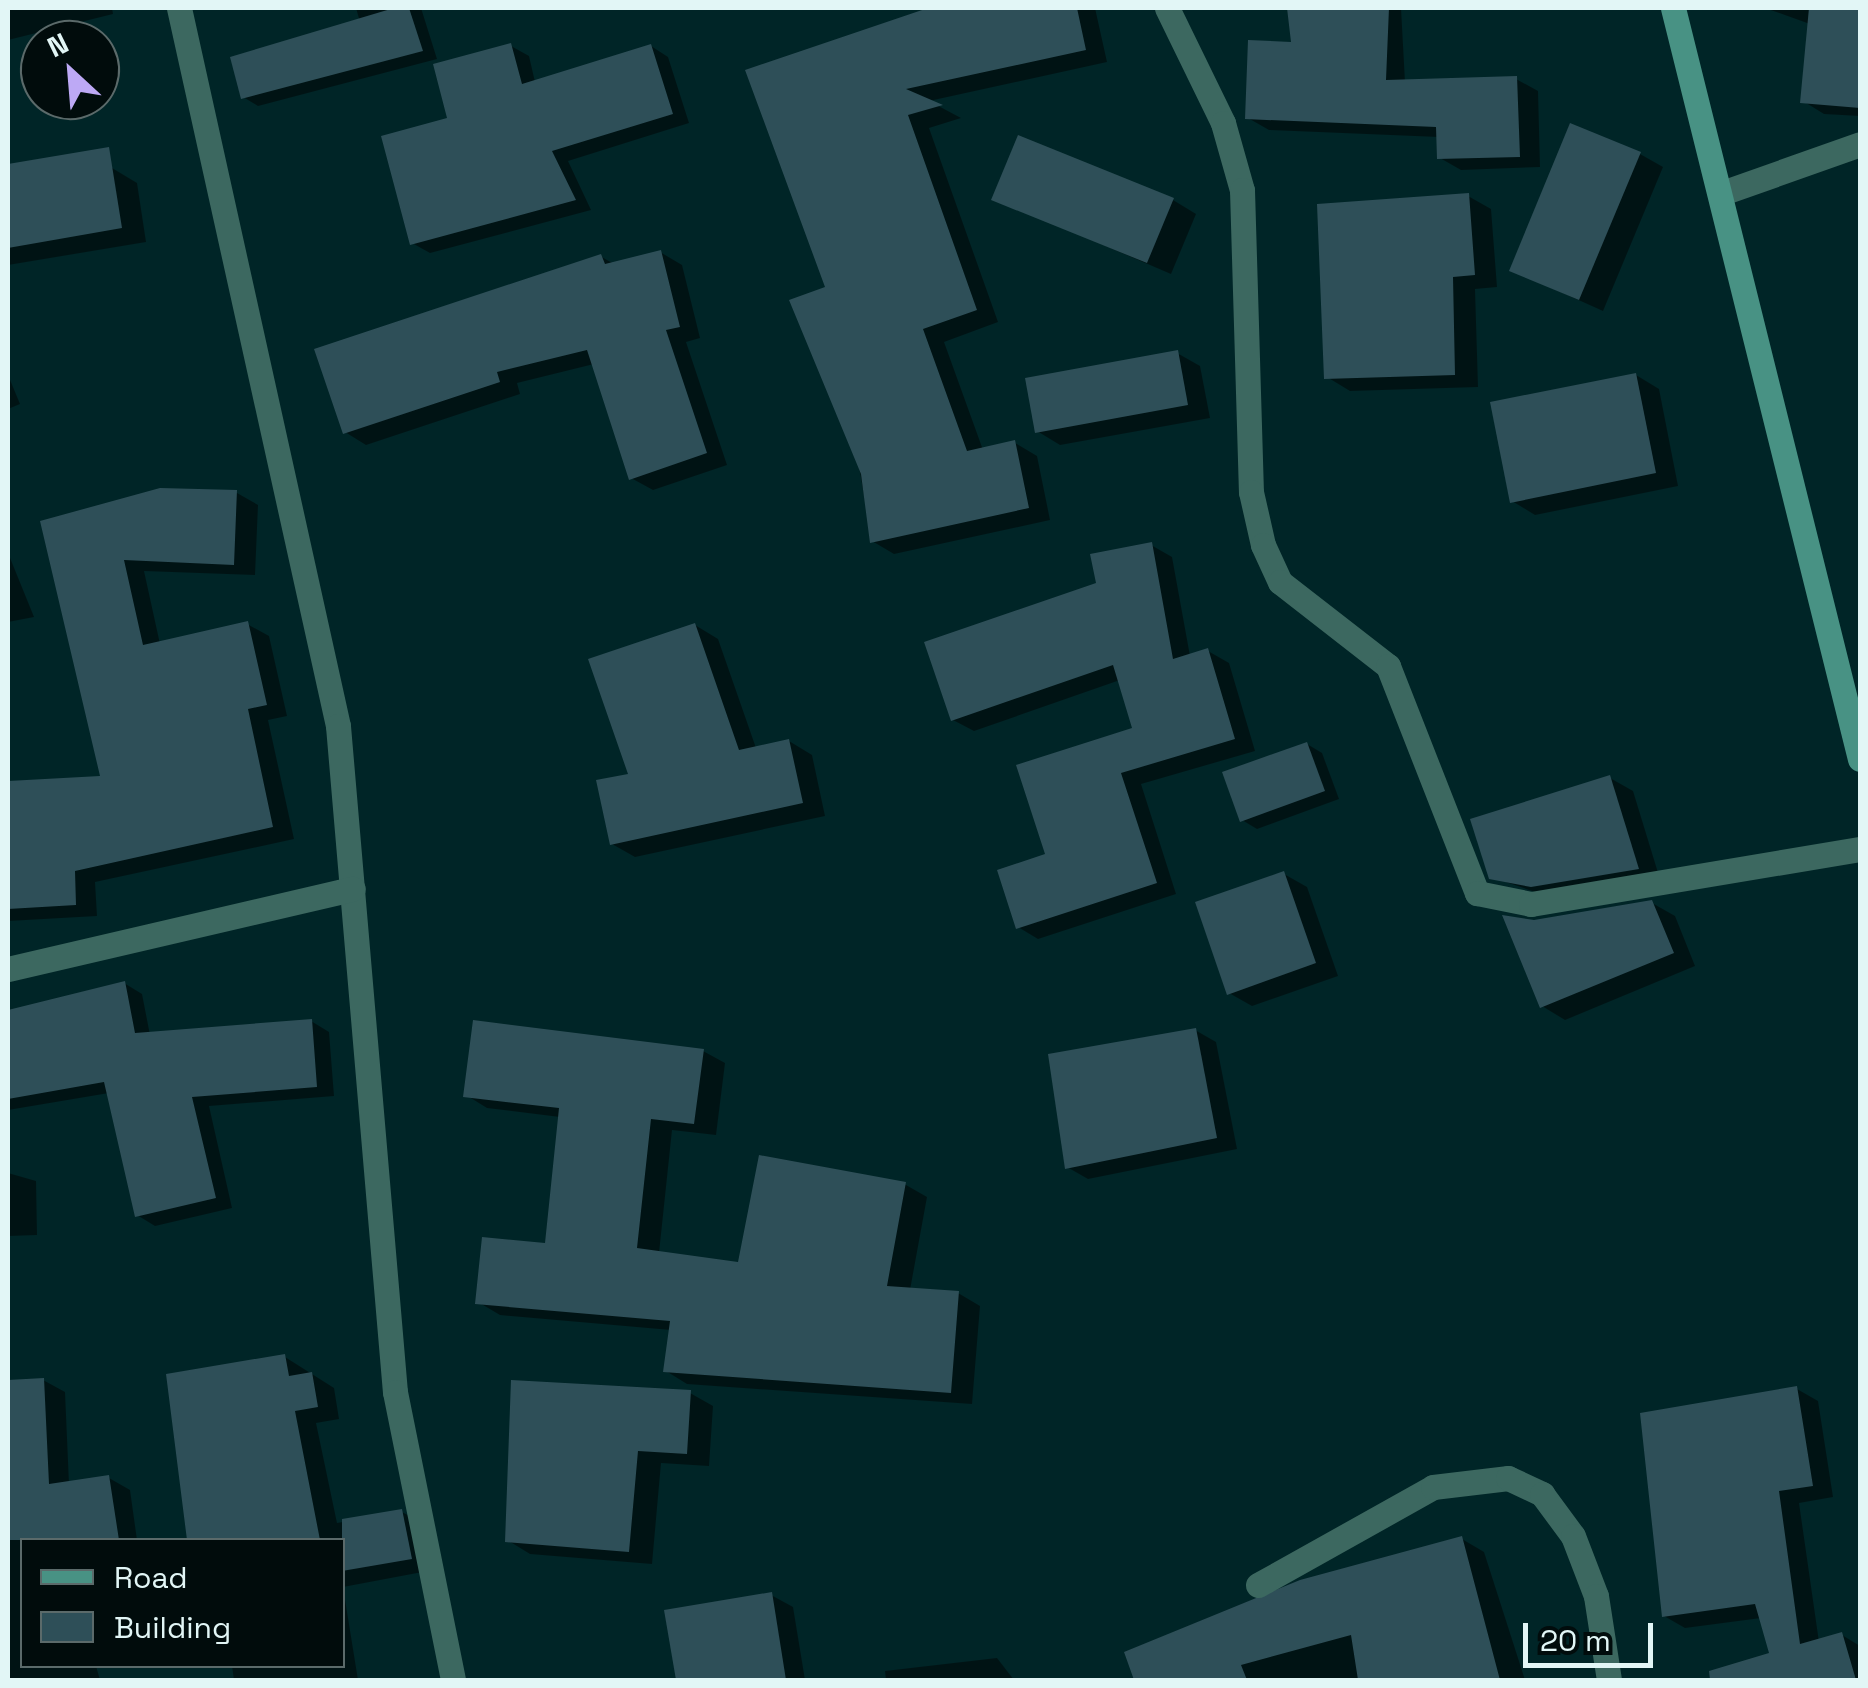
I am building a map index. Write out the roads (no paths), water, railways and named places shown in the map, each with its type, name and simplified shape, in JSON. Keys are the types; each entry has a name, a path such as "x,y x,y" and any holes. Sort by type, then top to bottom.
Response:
{"street":[{"path":"179,8 338,726 395,1392 453,1680"},
{"path":"1167,8 1223,123 1242,190 1251,492 1262,546 1280,582 1388,666 1404,693 1477,893 1532,904 1860,850"},
{"path":"1673,8 1857,744"},
{"path":"1722,193 1860,144"},
{"path":"8,969 353,889"},
{"path":"1258,1585 1433,1487 1508,1478 1542,1494 1573,1536 1596,1596 1609,1680"}]}
